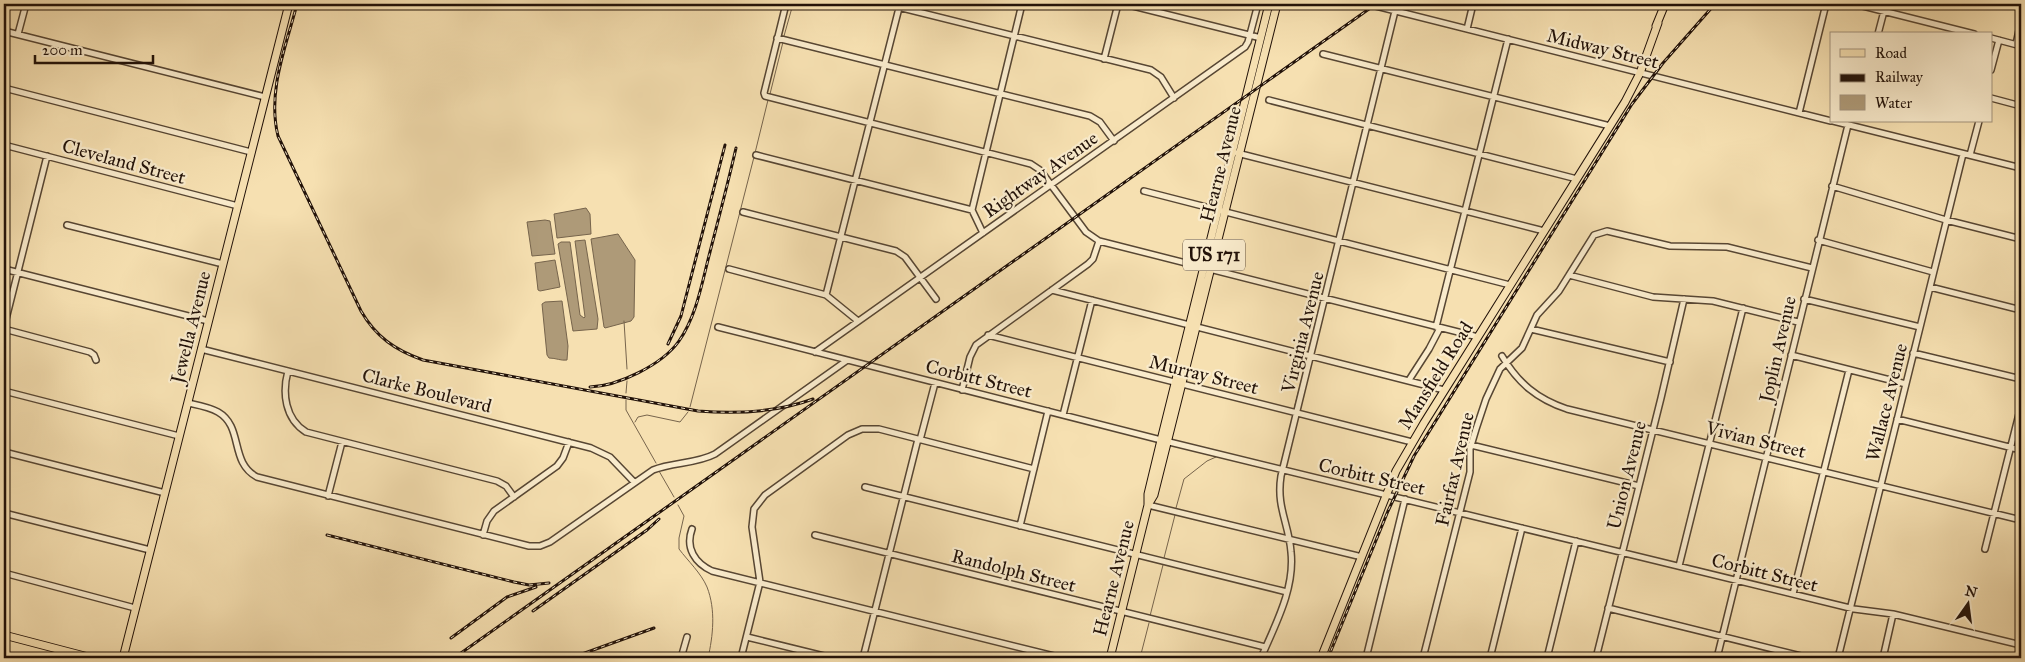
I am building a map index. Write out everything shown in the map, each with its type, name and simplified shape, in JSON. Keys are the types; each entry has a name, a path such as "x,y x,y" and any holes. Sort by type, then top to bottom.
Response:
{"main road":[{"name":"Jewella Avenue","path":"123,658 289,4"},
{"name":"Hearne Avenue","path":"1236,153 1269,4"},
{"name":"Hearne Avenue","path":"1110,658 1148,505 1153,498 1164,441 1221,211 1277,4"},
{"name":"Mansfield Road","path":"1321,658 1396,471 1444,390 1626,102 1665,4"},
{"path":"4,638 92,658"}],"street":[{"path":"18,34 26,4"},
{"path":"786,4 764,93 765,96 1031,164 1040,170 1075,218 1090,235 1099,241 1478,337"},
{"path":"886,4 900,6 1154,72 1161,77 1174,98"},
{"path":"984,233 972,210 1022,4"},
{"path":"1104,59 1118,4"},
{"path":"1125,4 1261,38"},
{"name":"Rightway Avenue","path":"815,352 1244,47 1250,35 1258,4"},
{"name":"Midway Street","path":"1368,4 1830,121"},
{"path":"1467,29 1473,4"},
{"path":"1799,113 1826,4"},
{"path":"1855,4 1966,32"},
{"path":"826,295 900,6"},
{"name":"Virginia Avenue","path":"1261,658 1287,592 1292,564 1280,503 1280,483 1395,10"},
{"path":"1879,32 1884,11"},
{"path":"1992,38 2018,45 2021,21"},
{"path":"4,31 265,97"},
{"path":"777,38 1090,116 1100,122 1114,141"},
{"path":"1409,380 1429,349 1438,327 1508,39"},
{"path":"1992,66 1999,40"},
{"path":"1323,54 1610,126"},
{"path":"4,88 251,152"},
{"path":"1992,98 2021,106"},
{"path":"1269,100 1577,178"},
{"name":"Midway Street","path":"1836,122 1848,125 1855,124 2021,168"},
{"path":"1970,155 1979,122"},
{"name":"Joplin Avenue","path":"1717,658 1818,240 1848,125"},
{"name":"Cleveland Street","path":"4,145 238,206"},
{"path":"1236,153 1544,232"},
{"name":"Wallace Avenue","path":"1838,658 1963,154"},
{"path":"756,155 972,210"},
{"path":"47,156 4,328 90,352 96,360"},
{"path":"1832,186 1946,220 2021,239"},
{"path":"1144,191 1510,285"},
{"path":"743,212 896,251 905,258 936,299"},
{"path":"67,225 223,264"},
{"name":"Fairfax Avenue","path":"1424,658 1470,467 1471,446 1488,394 1506,362 1522,348 1540,311 1553,299 1594,235 1600,232 1612,232 1670,246 1727,247 1812,268"},
{"path":"1818,240 1933,272"},
{"path":"962,390 972,350 981,340 1088,264 1093,258 1099,241"},
{"path":"4,269 208,321"},
{"path":"728,269 826,295 858,321"},
{"path":"1569,275 1653,297 1705,300 1798,322"},
{"path":"1930,287 2021,310"},
{"path":"1052,290 1444,390"},
{"name":"Union Avenue","path":"1596,658 1684,299"},
{"path":"1804,299 1920,327"},
{"path":"1063,415 1092,300"},
{"path":"1679,566 1743,308"},
{"name":"Corbitt Street","path":"718,327 1164,441 1850,608 1893,614 2021,645"},
{"path":"1531,328 1670,362"},
{"name":"Murray Street","path":"988,335 1412,442"},
{"name":"Clarke Boulevard","path":"201,349 591,448 610,457 634,482"},
{"path":"1913,353 2021,379"},
{"path":"1791,355 1906,384"},
{"name":"Vivian Street","path":"1502,356 1525,387 1546,400 1567,408 2021,520"},
{"path":"188,403 214,410 227,420 233,429 241,462 254,476 531,547 550,542 634,482 659,468 701,460 715,454 846,361"},
{"path":"1793,594 1849,370"},
{"path":"288,371 285,390 290,413 295,422 306,432 497,481 506,486 514,497"},
{"path":"863,658 903,497 935,383"},
{"path":"4,390 179,436"},
{"path":"1985,549 2021,406"},
{"path":"1020,526 1048,411"},
{"path":"1897,419 2021,450"},
{"path":"741,658 760,582 752,522 754,509 765,494 841,440 862,429 879,429 1034,469"},
{"path":"328,496 342,442"},
{"path":"483,535 490,515 557,466 563,458 569,442"},
{"path":"1471,446 1639,486"},
{"path":"4,452 165,493"},
{"path":"865,487 1287,592"},
{"path":"1366,658 1405,499"},
{"path":"1148,505 1362,557"},
{"path":"4,513 150,550"},
{"path":"1490,658 1522,528"},
{"path":"692,529 690,545 693,555 701,564 719,573 1062,658"},
{"name":"Randolph Street","path":"815,535 1265,647"},
{"path":"1548,658 1576,541"},
{"path":"4,573 135,608"},
{"path":"1608,608 1809,658"},
{"path":"1882,658 1893,614"},
{"path":"682,658 687,637"},
{"path":"747,637 832,658"}],"water":[{"path":"586,208 590,214 591,234 557,238 554,214"},
{"path":"550,221 555,254 532,256 527,222"},
{"path":"618,234 635,260 634,317 631,321 605,328 591,239"},
{"path":"585,240 598,319 597,329 573,331 558,244 570,242 580,315 584,318 575,241"},
{"path":"555,260 560,287 538,290 535,263"},
{"path":"562,301 568,346 567,360 549,358 547,355 542,304 545,302"}],"waterway":[{"path":"784,36 793,4"},
{"path":"770,94 783,42"},
{"path":"755,153 768,100"},
{"path":"690,407 754,157"},
{"path":"1337,237 1340,225"},
{"path":"1323,294 1336,243"},
{"path":"1308,352 1321,301"},
{"path":"624,321 627,369"},
{"path":"1294,409 1307,358"},
{"path":"626,393 627,381"},
{"path":"626,400 626,410 656,463"},
{"path":"635,422 638,417 647,415 680,422 688,412"},
{"path":"1281,464 1293,415"},
{"path":"1176,508 1184,479 1207,461 1216,457"},
{"path":"659,471 674,497"},
{"path":"678,505 684,516 679,538 679,549 698,572 707,587 712,605 712,632 708,658"},
{"path":"1164,558 1175,515"},
{"path":"1150,616 1163,565"},
{"path":"1140,658 1149,623"}],"railway":[{"path":"297,4 276,86 275,119 278,136 361,311 373,328 387,342 423,360 698,411 756,411 785,407 813,399"},
{"path":"454,658 1376,4"},
{"path":"1328,658 1388,511 1414,456 1632,104 1663,63 1715,4"},
{"path":"668,344 681,316 725,145"},
{"path":"590,387 613,383 639,373 662,358 679,341 690,320 698,298 736,148"},
{"path":"533,611 647,530 659,519"},
{"path":"327,535 514,582 529,585 549,583"},
{"path":"451,638 507,597 536,587"},
{"path":"571,658 654,628"}]}
